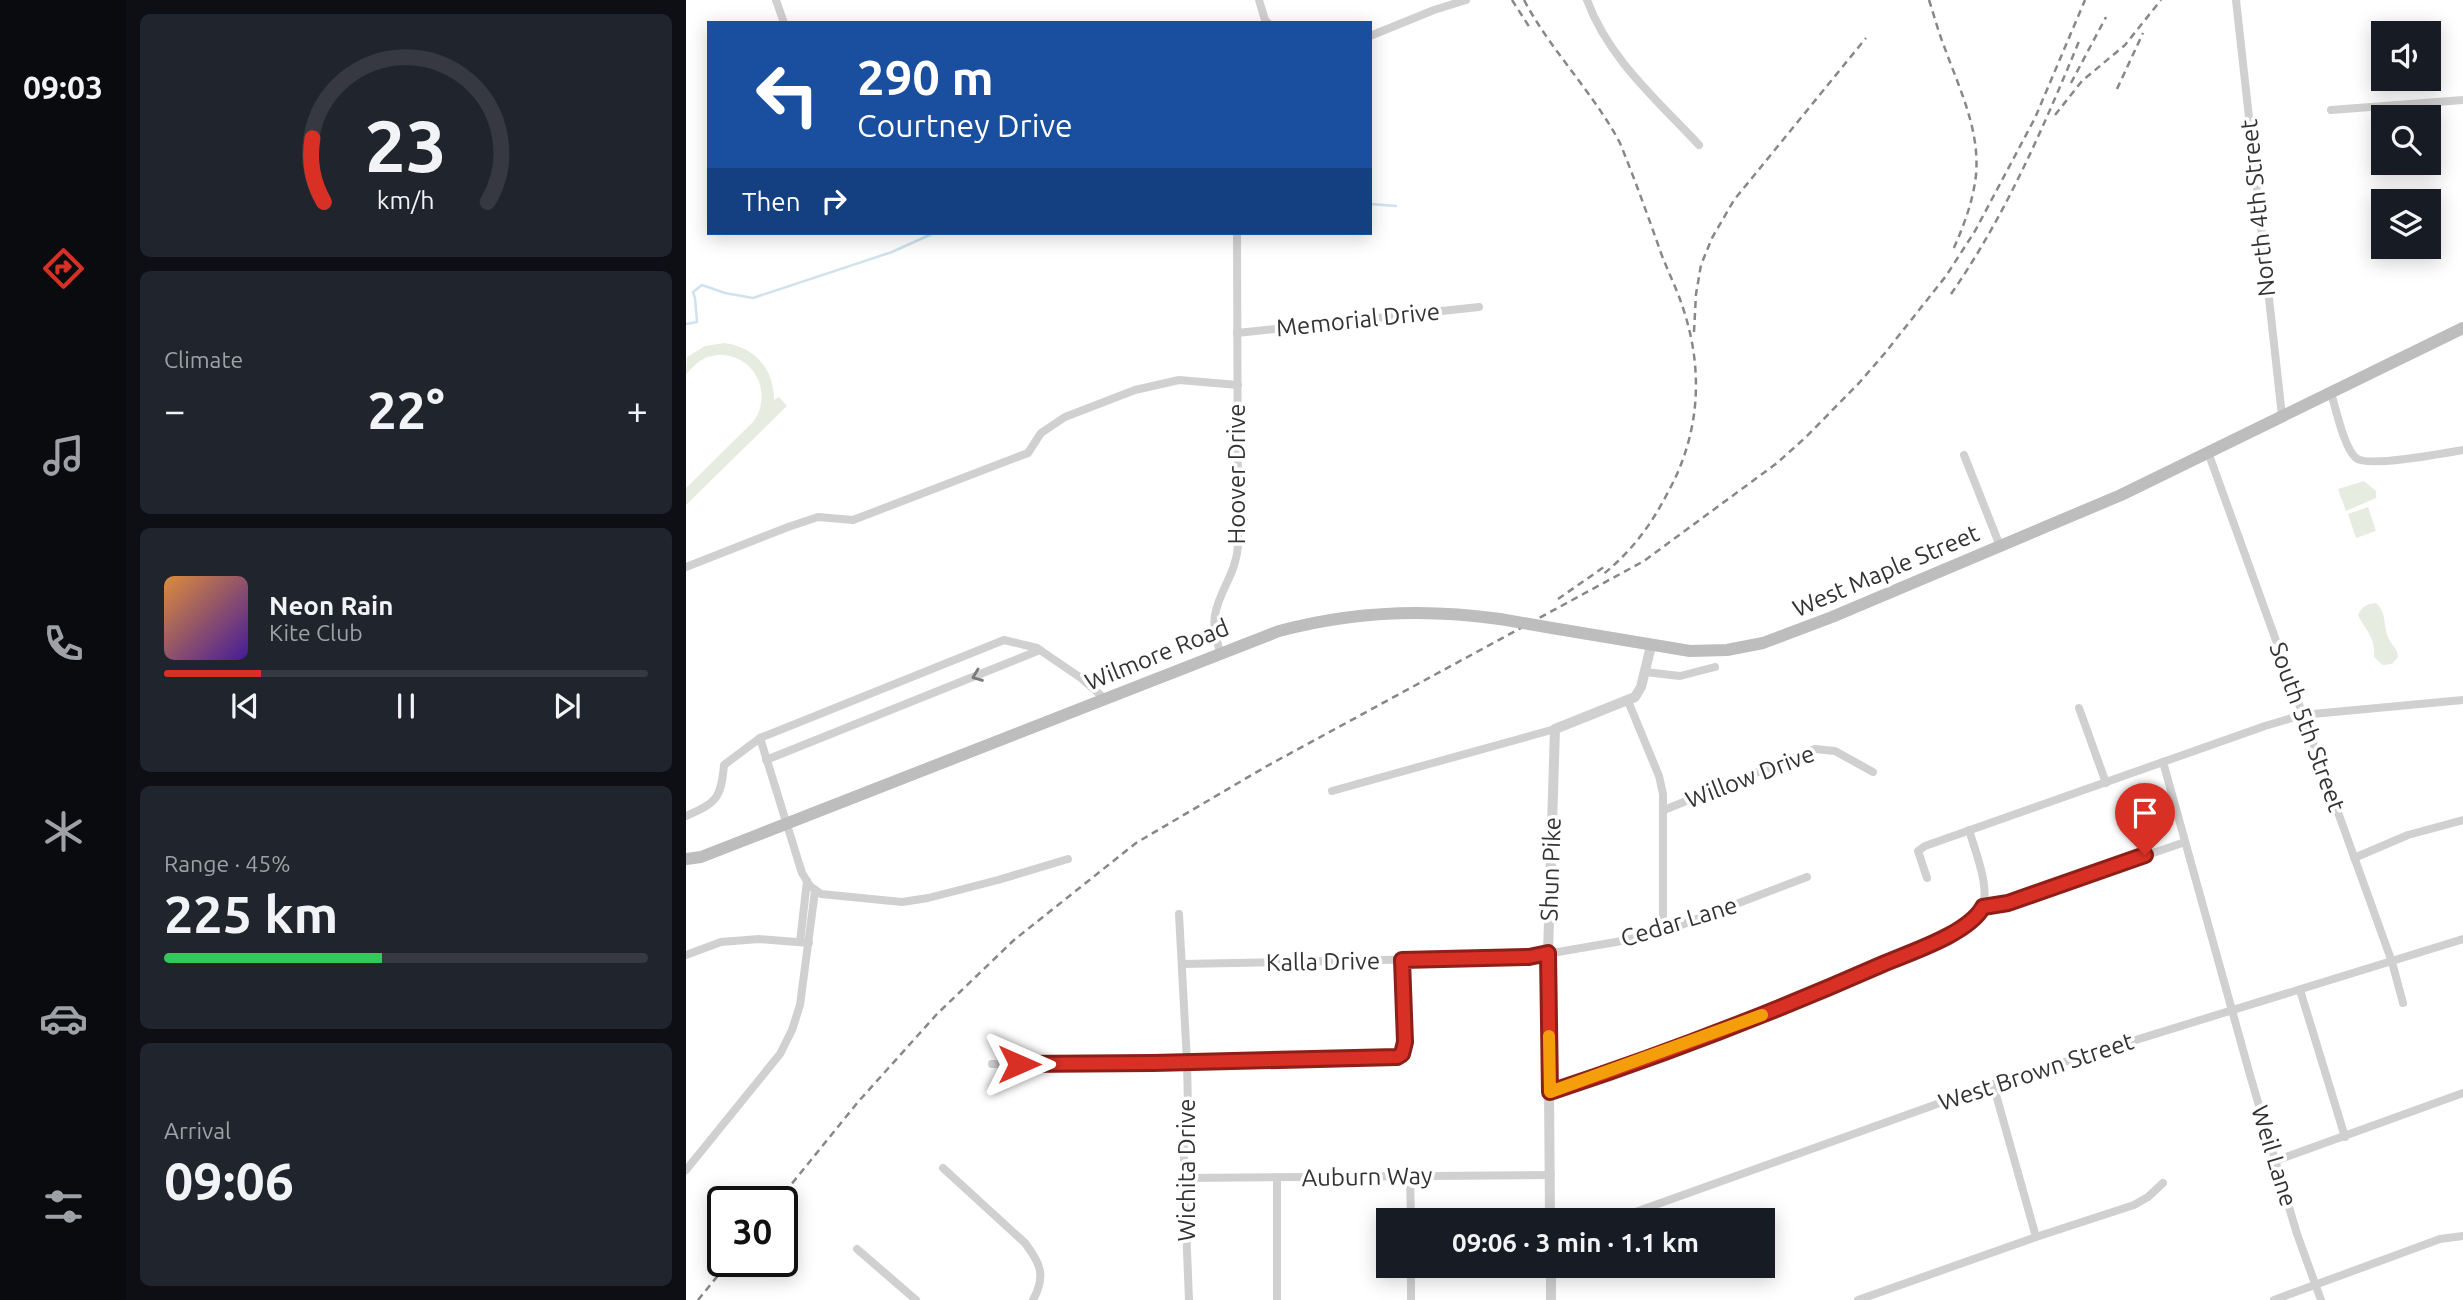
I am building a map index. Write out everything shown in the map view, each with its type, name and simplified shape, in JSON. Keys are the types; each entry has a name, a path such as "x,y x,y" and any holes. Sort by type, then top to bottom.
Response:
{"main road":[{"name":"West Maple Street","path":"1651,646 1708,651 1763,643 1823,621 2120,495 2463,328"},
{"name":"Wilmore Road","path":"686,859 701,857 1279,631 1348,616 1429,611 1500,619 1651,646"},
{"name":"Wilmore Road","path":"686,867 693,865 701,857"}],"street":[{"path":"776,0 783,21"},
{"path":"1259,0 1266,21"},
{"path":"1372,35 1466,0"},
{"path":"1587,0 1605,40 1699,145"},
{"name":"North 4th Street","path":"2236,0 2282,416"},
{"path":"2331,110 2463,100"},
{"name":"Hoover Drive","path":"1220,653 1214,630 1214,616 1234,567 1238,546 1237,235"},
{"name":"Memorial Drive","path":"1237,332 1479,307"},
{"path":"686,568 818,517 853,520 1028,453 1041,433 1065,417 1135,390 1180,380 1238,386"},
{"path":"2331,393 2348,446 2354,457 2360,461 2376,462 2463,450"},
{"name":"South 5th Street","path":"2208,452 2392,962 2403,1003"},
{"path":"1964,455 2000,546"},
{"path":"686,816 710,806 719,797 723,765 760,738 1004,640 1040,650 1081,678 1105,699"},
{"path":"1332,791 1509,743 1555,729 1628,701 1639,693 1651,646"},
{"path":"766,760 1040,650"},
{"path":"1645,672 1680,676 1715,667"},
{"path":"1927,878 1919,851 1925,846 2265,726 2302,715 2463,700"},
{"path":"1628,701 1658,776 1664,810 1663,932"},
{"path":"2079,708 2106,783"},
{"name":"Shun Pike","path":"1550,1208 1548,953 1555,729"},
{"path":"760,738 785,824 807,881 815,891 829,896 902,902 929,898 1068,859"},
{"name":"Willow Drive","path":"1664,810 1815,749 1835,751 1873,772"},
{"name":"Weil Lane","path":"2163,762 2275,1161 2321,1300"},
{"path":"2354,858 2408,835 2463,820"},
{"path":"1550,1092 1726,1029 1949,934 1979,914 1983,907 1985,889 1969,830"},
{"path":"1983,907 2008,903 2185,842"},
{"name":"Cedar Lane","path":"1548,953 1616,943 1663,932 1807,877"},
{"path":"686,1170 780,1054 792,1030 800,1005 807,881"},
{"path":"804,943 815,891"},
{"name":"Wichita Drive","path":"1180,914 1188,1062 1184,1178 1189,1300"},
{"path":"686,955 721,942 760,939 804,943"},
{"name":"West Brown Street","path":"1647,1208 1993,1084 2463,939"},
{"name":"Kalla Drive","path":"1182,964 1529,957 1548,953"},
{"path":"992,1064 1397,1057 1402,1054 1405,1042 1402,960"},
{"path":"2300,990 2344,1137"},
{"path":"1993,1084 2036,1237"},
{"path":"2275,1161 2463,1093"},
{"path":"943,1168 1025,1243 1035,1256 1041,1278 1033,1300"},
{"name":"Auburn Way","path":"1184,1178 1550,1175"},
{"path":"1410,1177 1411,1208"},
{"path":"1277,1178 1278,1300"},
{"path":"1858,1300 2134,1205 2163,1183"},
{"path":"2274,1300 2440,1239 2463,1236"},
{"path":"857,1249 916,1300"},
{"path":"1411,1278 1411,1300"},
{"path":"1550,1278 1551,1300"}],"shaded area":[{"path":"724,343 745,349 761,361 771,379 774,400 779,397 787,406 686,505 686,488 754,421 760,408 762,395 754,372 735,357 708,357 686,374 687,357 705,346"},
{"path":"2364,481 2376,491 2376,498 2346,511 2338,489"},
{"path":"2368,507 2376,531 2356,538 2348,514"},
{"path":"2376,603 2382,611 2388,636 2398,654 2392,664 2383,665 2374,657 2372,639 2358,615 2365,606"}],"waterway":[{"path":"1372,204 1396,206"},
{"path":"686,324 697,322 693,292 702,285 753,298 892,252 930,235"}],"railway":[{"path":"1512,0 1530,28"},
{"path":"1524,0 1620,143 1681,301 1694,355 1696,379 1692,426 1678,472 1646,528 1630,549 1601,576"},
{"path":"1929,0 1967,109 1975,141 1975,185 1964,224 1952,252"},
{"path":"790,1186 858,1102 937,1014 1014,940 1136,843 1267,766 1644,561 1777,463 1806,437 1885,353 1946,276 1975,231 2035,118 2085,0"},
{"path":"2055,115 2082,81 2125,45 2161,0"},
{"path":"2071,83 2106,17"},
{"path":"2117,89 2143,33"},
{"path":"1694,332 1701,265 1712,238 1734,200 1866,38"},
{"path":"1951,294 2006,202 2080,39"},
{"path":"1558,599 1604,567"},
{"path":"698,1300 717,1277"}],"slow traffic":[{"path":"1549,1036 1550,1092 1762,1015"}],"route":[{"path":"1019,1064 1397,1057 1402,1054 1405,1042 1402,960 1529,957 1548,953 1550,1092 1726,1029 1844,981 1949,934 1979,914 1983,907 2008,903 2145,855"}]}
